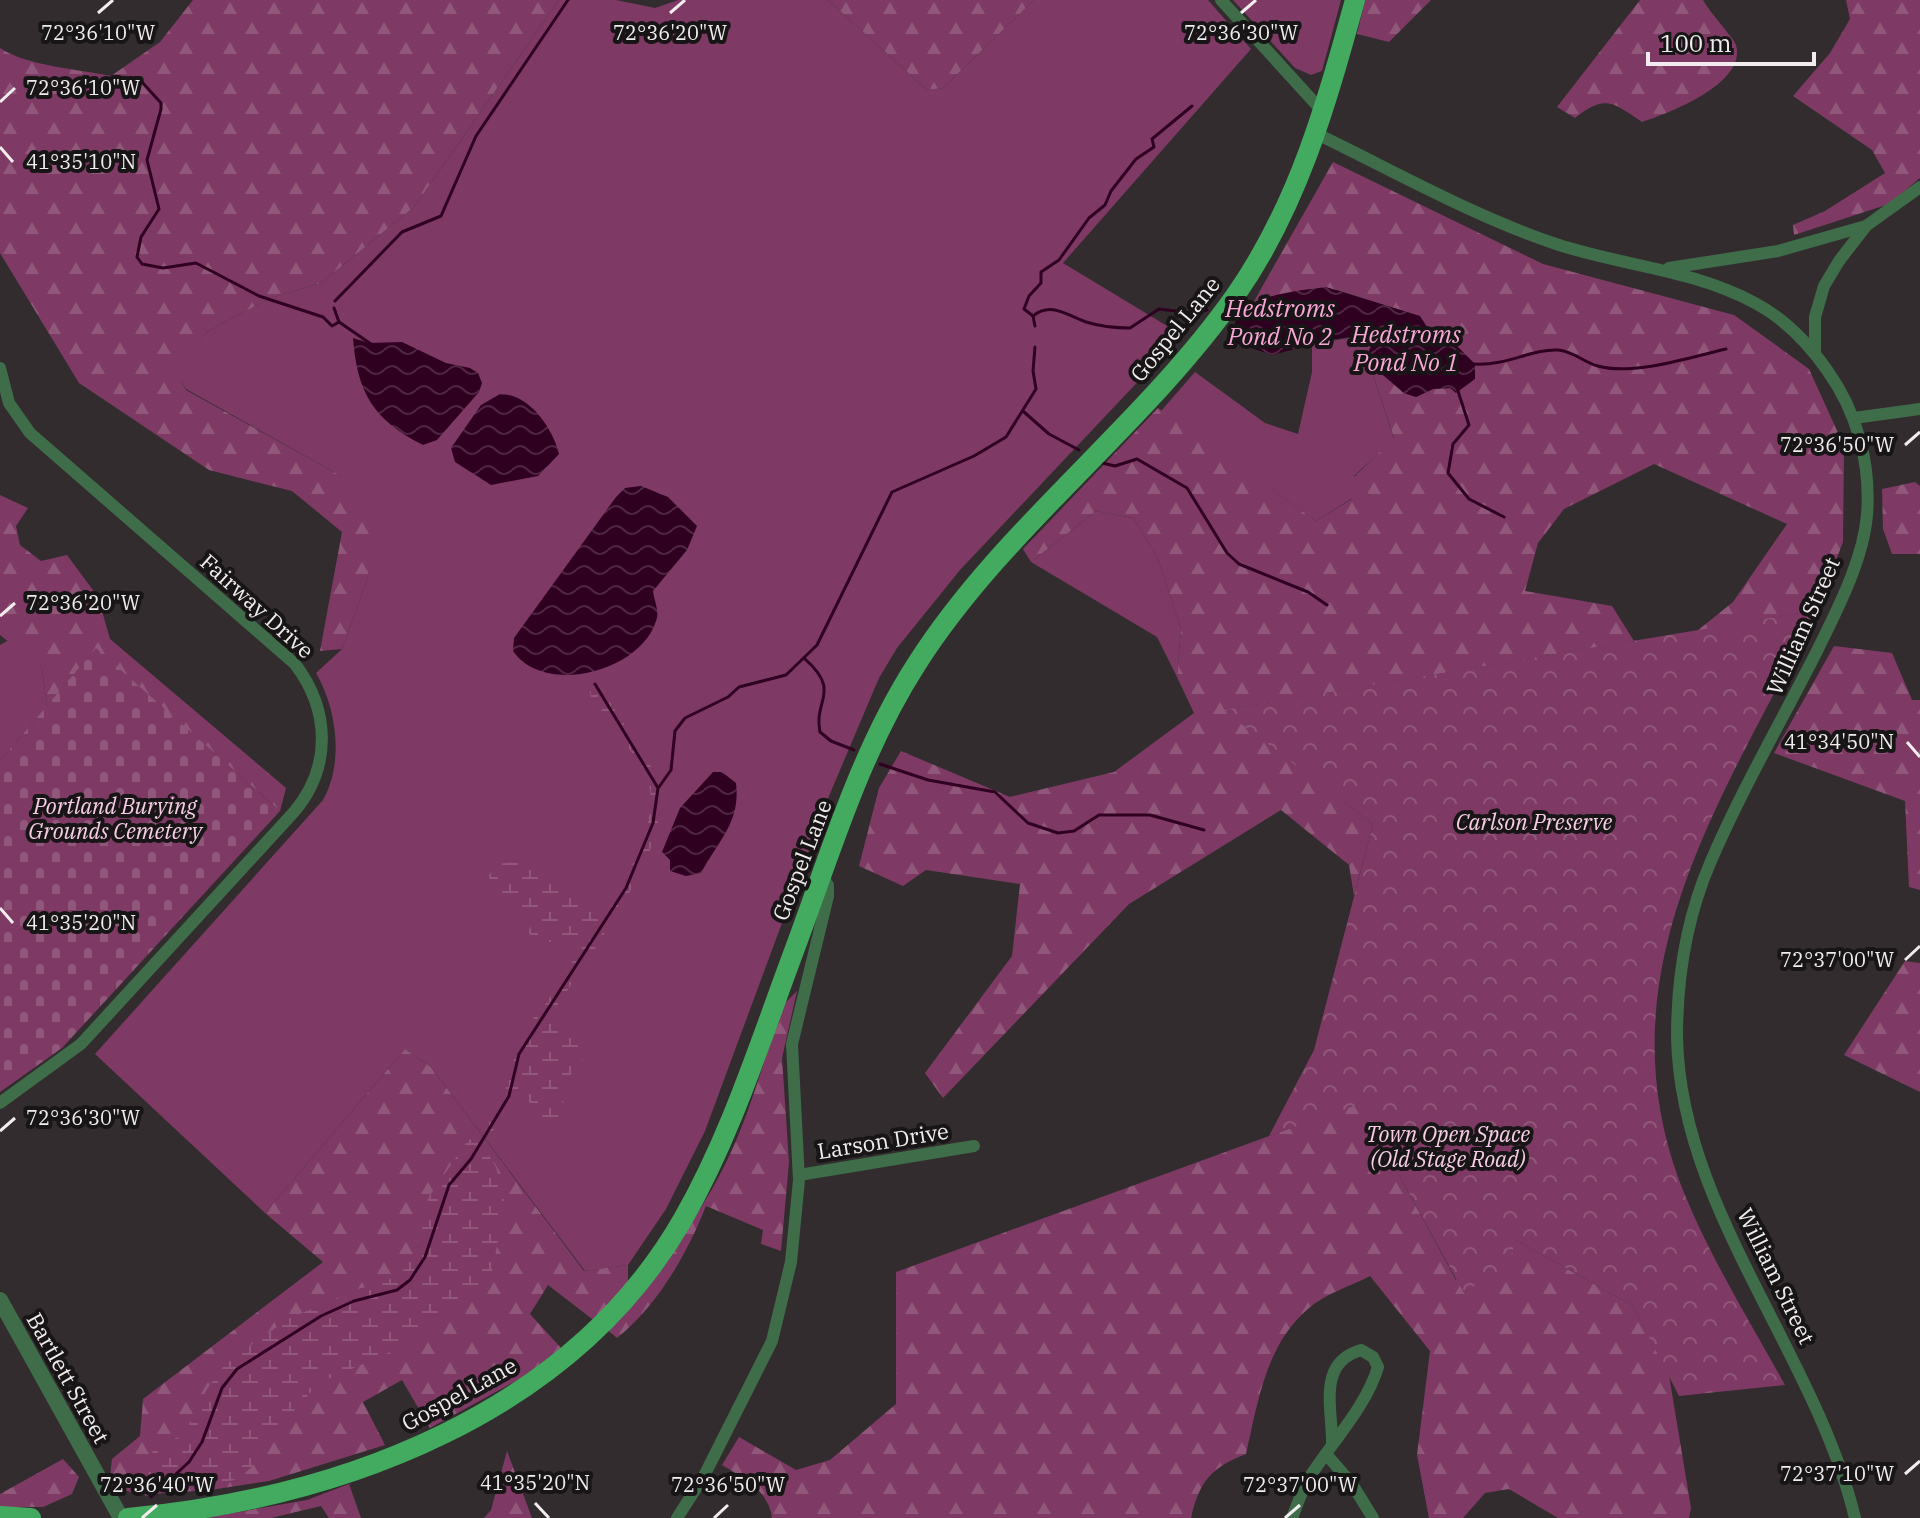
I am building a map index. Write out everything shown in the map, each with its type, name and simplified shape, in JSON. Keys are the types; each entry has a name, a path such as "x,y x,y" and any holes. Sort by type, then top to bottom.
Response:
{"main road":[{"name":"Gospel Lane","path":"128,1518 305,1489 363,1469 470,1420 570,1354 620,1305 682,1220 709,1168 873,744 915,666 992,567 1176,370 1234,297 1285,213 1324,113 1355,0"},
{"path":"0,1516 31,1518"}],"street":[{"path":"1221,0 1324,113"},
{"name":"William Street","path":"1317,134 1467,208 1558,245 1707,281 1755,303 1786,323 1815,353 1840,388 1854,418 1867,467 1867,519 1852,573 1826,632 1711,860 1693,909 1681,969 1677,1038 1684,1111 1701,1163 1738,1249 1805,1380 1830,1440 1855,1518"},
{"path":"1815,353 1815,317 1824,286 1866,226 1920,187"},
{"path":"1662,269 1718,263 1778,251 1866,226"},
{"name":"Fairway Drive","path":"0,368 9,403 30,433 295,664 313,690 323,737 312,786 294,812 81,1044 0,1103"},
{"path":"1854,418 1920,409"},
{"path":"677,1518 704,1476 772,1341 791,1262 799,1175 792,1044 828,896 828,885 822,876"},
{"name":"Larson Drive","path":"799,1175 974,1146"},
{"name":"Bartlett Street","path":"0,1300 121,1518"},
{"path":"1292,1518 1307,1481 1329,1449 1374,1382 1378,1367 1373,1357 1361,1350 1349,1354 1337,1365 1327,1393 1329,1449 1373,1518"}],"green space":[{"path":"193,0 559,0 414,207 321,283 271,298 208,331 175,371 186,390 341,476 372,521 368,577 342,649 320,651 342,532 292,491 209,470 79,383 0,253 0,48 38,63 111,76 160,42"},
{"path":"559,0 616,0 655,8 678,0 828,0 927,90 943,88 1034,0 1208,0 1251,49 1063,263 1182,335 960,570 897,648 879,678 829,796 705,1131 666,1209 628,1265 585,1271 431,1067 405,1049 265,1213 95,1054 323,800 330,785 336,753 329,703 316,673 342,649 368,577 341,476 186,389 174,371 208,331 271,298 321,283 414,207"},
{"path":"828,0 1034,0 943,88 927,90"},
{"path":"1233,0 1341,0 1322,71 1311,75 1295,68"},
{"path":"1365,0 1431,0 1389,42 1357,34"},
{"path":"1640,0 1703,0 1736,45 1736,59 1730,72 1718,84 1687,104 1642,122 1609,104 1594,106 1575,118 1557,107"},
{"path":"1846,0 1920,0 1920,178 1889,204 1794,235 1793,225 1825,211 1885,173 1872,150 1793,96 1830,53 1850,19"},
{"path":"1333,162 1543,264 1734,315 1809,369 1844,446 1843,542 1817,610 1697,631 1733,602 1787,524 1654,464 1564,509 1538,543 1525,591 1612,606 1634,641 1224,710 1373,824 1354,896 1349,865 1281,810 1129,904 943,1098 925,1073 1012,956 1020,884 926,870 903,886 859,866 879,788 901,751 1010,797 1114,772 1194,713 1177,677 1181,629 1157,556 1133,518 1096,511 1031,562 1023,549 1158,408 1316,521 1352,499 1374,500 1354,477 1394,438 1369,363 1404,393 1416,397 1433,389 1450,388 1436,341 1419,316 1337,290 1265,297 1253,303"},
{"path":"1380,333 1369,363 1394,439 1354,476 1375,501 1351,499 1316,521 1161,411 1195,372 1265,423 1298,434 1312,372 1312,344"},
{"path":"1915,482 1920,486 1920,554 1892,554 1883,529 1882,489"},
{"path":"0,495 28,508 16,526 20,545 41,561 67,555 98,597 110,639 286,788 280,811 96,649 47,706 42,668 0,635"},
{"path":"1096,511 1133,518 1157,556 1181,629 1177,677 1157,637 1031,562"},
{"name":"Carlson Preserve","path":"1817,610 1713,814 1685,883 1665,954 1655,1026 1659,1102 1679,1180 1715,1258 1785,1385 1679,1396 1633,1306 1516,1240 1504,1276 1481,1277 1466,1297 1360,1104 1269,1136 1314,1050 1373,824 1223,710"},
{"path":"9,640 42,668 47,706 0,761 0,645"},
{"path":"1834,646 1892,653 1912,700 1920,700 1920,890 1909,887 1905,801 1774,753"},
{"name":"Portland Burying Grounds Cemetery","path":"96,648 280,811 62,1048 0,1092 0,761"},
{"path":"595,684 601,688 660,781 661,809 654,839 624,903 551,1018 575,1034 588,1051 564,1085 565,1117 553,1126 549,1125 526,1098 519,1095 509,1103 498,1125 490,1133 485,1129 486,1120 505,1091 517,1048 535,1029 532,1005 543,1008 583,945 574,939 549,942 533,937 528,932 534,920 534,908 509,906 491,888 489,875 497,864 522,861 573,899 602,916 620,891 648,822 651,806 646,777 628,747 595,707 590,692"},
{"path":"1905,961 1920,963 1920,1092 1844,1055"},
{"path":"797,991 782,1058 789,1162 781,1251 761,1244 763,1230 706,1206 670,1278 646,1310 617,1338 605,1328 682,1236 714,1186 746,1115 785,1003"},
{"path":"405,1049 431,1067 584,1271 628,1265 628,1282 596,1322 548,1285 530,1314 561,1348 523,1377 430,1428 402,1380 363,1402 385,1445 269,1481 210,1490 138,1495 109,1484 112,1459 140,1436 143,1399 323,1262 265,1213"},
{"path":"1360,1103 1456,1280 1498,1275 1516,1240 1633,1306 1669,1375 1691,1508 1689,1518 1558,1518 1509,1489 1485,1493 1463,1518 1429,1518 1417,1455 1430,1351 1370,1276 1323,1298 1294,1322 1273,1356 1266,1375 1246,1454 1224,1464 1209,1477 1198,1494 1191,1518 772,1518 761,1493 722,1465 739,1437 796,1470 830,1460 896,1404 896,1272"},
{"path":"478,1138 496,1167 505,1203 492,1272 481,1290 440,1318 420,1339 319,1383 271,1436 255,1465 234,1480 145,1496 144,1461 155,1449 184,1434 207,1389 223,1367 288,1319 361,1288 383,1283 402,1272 416,1248 428,1198 468,1140"},
{"path":"507,1451 532,1518 484,1518 491,1510"},
{"path":"63,1459 79,1477 72,1494 43,1507 0,1507 0,1494"},
{"path":"349,1484 361,1518 329,1518 321,1506 271,1518 205,1518 307,1500"}],"water":[{"path":"1326,287 1420,316 1436,341 1451,340 1475,364 1475,379 1456,393 1450,388 1433,389 1416,397 1404,393 1369,363 1369,350 1379,333 1328,340 1273,355 1232,342 1234,326 1241,314 1252,305 1281,294"},
{"path":"353,338 369,343 402,342 446,363 470,368 478,373 482,383 479,392 437,440 423,445 392,425 371,402 359,374"},
{"path":"500,394 511,395 538,414 551,433 559,454 538,476 491,485 455,462 451,448 481,405"},
{"path":"641,486 668,497 697,526 687,550 653,591 657,617 647,639 613,665 591,672 568,675 547,673 528,665 513,651 514,638 616,497 625,488"},
{"path":"713,772 722,772 736,783 737,797 732,820 701,873 686,876 670,871 670,860 662,852 680,808"}],"waterway":[{"path":"335,301 402,232 441,216 476,136 568,0"},
{"path":"141,81 161,103 147,160 159,209 141,237 137,257 142,264 163,268 196,263 259,296 323,317 332,326 339,322 371,344"},
{"path":"1035,326 1033,316 1024,309 1029,296 1041,283 1041,272 1059,260 1089,218 1105,205 1111,191 1136,159 1154,147 1152,139 1192,106"},
{"path":"334,308 339,322"},
{"path":"1033,316 1053,310 1091,323 1130,328 1159,309 1192,313 1207,310"},
{"path":"659,787 671,770 675,731 685,718 728,697 739,687 786,675 817,645 892,492 974,456 1006,437 1036,389 1033,371 1035,347"},
{"path":"1474,364 1498,363 1558,350 1598,366 1628,369 1726,349"},
{"name":"Hedstroms Pond No 1","path":"1457,388 1469,425 1453,444 1448,473 1469,499 1504,517"},
{"path":"1024,412 1049,434 1079,450"},
{"path":"1102,463 1115,466 1137,459 1187,488 1227,553 1239,564 1308,592 1327,605"},
{"path":"805,659 816,670 824,688 820,732 831,741 854,750"},
{"path":"151,1497 189,1462 202,1442 222,1388 237,1369 321,1316 354,1301 397,1290 410,1280 425,1257 449,1185 471,1159 509,1096 519,1054 626,888 653,823 658,788 595,684"},
{"path":"880,764 928,780 995,792 1028,823 1058,833 1074,831 1099,815 1150,815 1204,830"}],"water label":[{"name":"Hedstroms Pond No 2","path":"1280,323"}],"park label":[{"name":"Town Open Space (Old Stage Road)","path":"1448,1146"}]}
